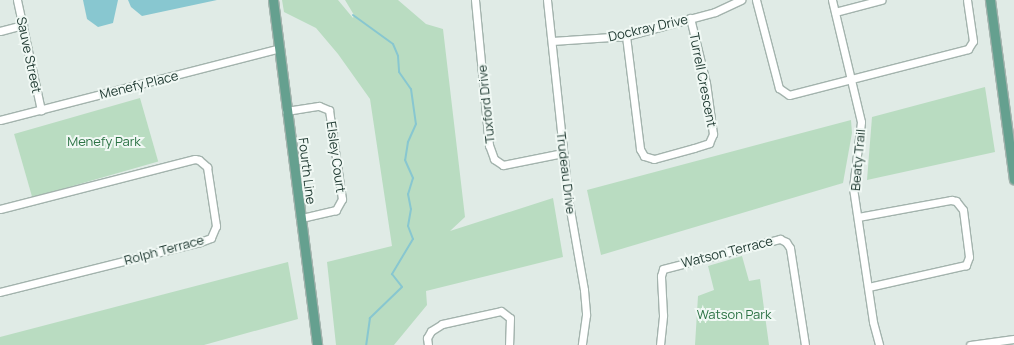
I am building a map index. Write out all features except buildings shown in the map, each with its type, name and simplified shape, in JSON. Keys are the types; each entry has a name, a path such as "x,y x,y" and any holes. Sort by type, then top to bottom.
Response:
{"main road":[{"name":"Fourth Line","path":"273,0 277,49 317,345"},
{"path":"990,0 1014,180"}],"street":[{"name":"Sauve Street","path":"17,0 41,110"},
{"name":"Tuxford Drive","path":"475,0 489,145 494,160 503,165 563,154"},
{"name":"Trudeau Drive","path":"546,0 552,42 568,198 584,290 586,315 582,345"},
{"name":"Dockray Drive","path":"552,42 626,36 715,12 741,0"},
{"path":"756,0 781,91 789,94 968,48 973,41 967,0"},
{"name":"Beaty Trail","path":"832,0 861,122 853,188 868,287 879,345"},
{"path":"835,12 881,0"},
{"name":"Turrell Crescent","path":"626,36 640,149 644,156 654,159 694,148 709,143 713,134 706,84 690,18"},
{"path":"0,31 23,25"},
{"name":"Menefy Place","path":"0,120 277,49"},
{"name":"Elsley Court","path":"286,111 319,106 329,110 342,198 341,205 336,210 300,218"},
{"name":"Rolph Terrace","path":"0,209 195,159 199,160 207,167 216,226 211,238 200,242 0,292"},
{"path":"858,217 951,200 956,201 963,210 969,257 966,265 868,287"},
{"name":"Watson Terrace","path":"660,345 662,315 661,276 663,270 780,239 786,242 790,248 805,345"},
{"path":"428,345 427,338 431,331 442,324 501,311 510,318 509,345"},
{"path":"970,345 1014,339"}],"green space":[{"path":"282,0 338,0 353,18 354,15 345,0 398,0 426,24 443,29 465,217 450,231 553,198 563,257 426,291 427,305 394,345 336,345 327,262 392,246 370,99 338,54 316,28 284,12"},
{"path":"985,87 995,152 867,180 872,117"},
{"name":"Menefy Park","path":"140,98 158,161 32,198 14,134"},
{"path":"851,120 852,133 843,183 601,255 587,190"},
{"name":"Watson Park","path":"742,256 749,281 760,279 769,345 695,345 698,296 714,290 708,266"},
{"path":"288,262 298,319 204,345 0,345 0,337"}],"water":[{"path":"83,0 118,0 113,23 98,27 87,19"},
{"path":"128,0 217,0 142,16 131,7"}],"waterway":[{"path":"353,15 393,44 398,56 399,72 411,89 416,124 408,142 405,160 413,178 408,194 411,209 408,226 413,239 392,274 402,287 370,318 366,345"}]}
